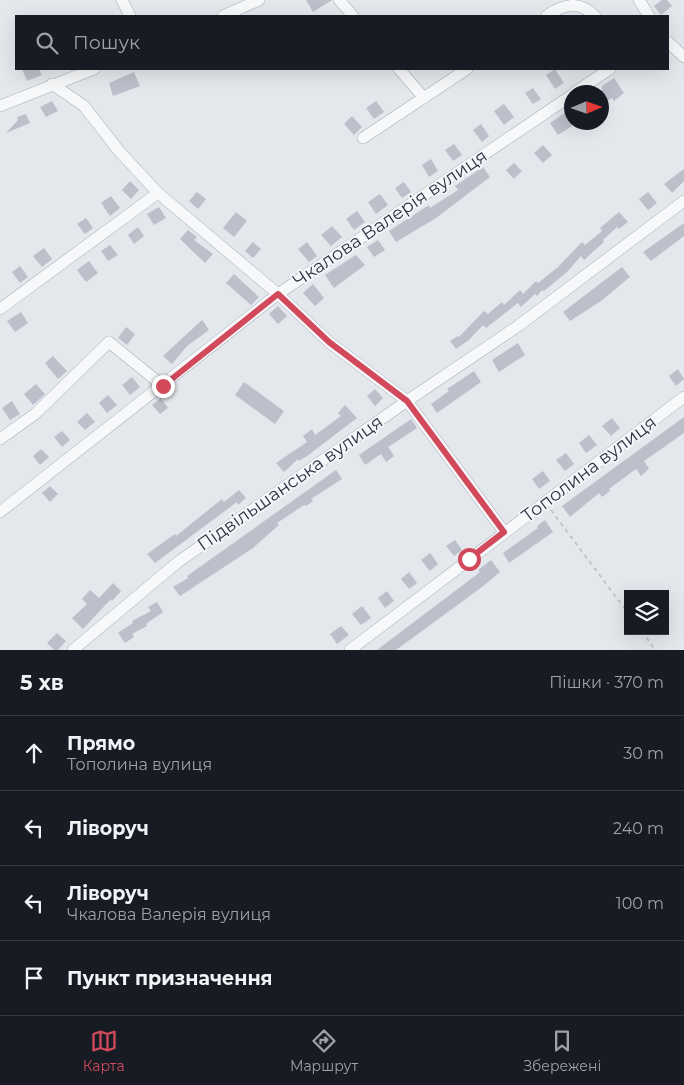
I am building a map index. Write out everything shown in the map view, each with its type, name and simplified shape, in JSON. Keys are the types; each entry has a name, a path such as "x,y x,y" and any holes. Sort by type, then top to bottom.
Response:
{"street":[{"path":"122,0 130,15"},
{"path":"225,15 259,0"},
{"path":"339,0 352,15"},
{"path":"639,0 648,15"},
{"path":"548,15 564,4 575,2 590,9 594,15"},
{"path":"669,43 684,57"},
{"path":"0,106 91,70"},
{"path":"400,70 424,98"},
{"path":"363,138 466,70"},
{"path":"586,85 608,70"},
{"path":"52,84 84,106 119,151 158,193 278,294 329,342 407,401 504,532"},
{"name":"Чкалова Валерія вулиця","path":"0,512 278,294 564,100"},
{"path":"0,309 158,193"},
{"name":"Підвільшанська вулиця","path":"72,650 178,562 407,401 518,326 684,200"},
{"path":"0,439 35,414 109,342 163,386"},
{"name":"Тополина вулиця","path":"350,650 684,397"}],"path":[{"path":"545,502 624,608"},
{"path":"645,635 655,650"}],"building":[{"path":"306,0 332,0 313,12"},
{"path":"662,0 667,0 672,6 661,15 654,6"},
{"path":"22,70 40,70 42,75 27,81"},
{"path":"556,70 564,83 555,89 546,75"},
{"path":"134,72 140,86 113,96 109,83"},
{"path":"614,78 624,93 614,101 612,98 609,100 609,85 604,85"},
{"path":"533,88 541,99 533,104 525,93"},
{"path":"52,101 58,111 46,117 40,107"},
{"path":"376,101 384,112 374,119 366,108"},
{"path":"504,104 514,117 504,125 494,111"},
{"path":"564,113 564,130 566,130 558,135 550,123"},
{"path":"26,114 30,123 6,133 18,120 17,117"},
{"path":"352,116 362,127 354,135 344,124"},
{"path":"481,124 489,136 482,142 473,130"},
{"path":"454,144 462,155 453,161 445,150"},
{"path":"543,145 552,155 543,163 534,153"},
{"path":"431,159 438,171 429,177 422,165"},
{"path":"514,163 522,171 514,179 506,170"},
{"path":"483,167 490,177 436,218 396,242 389,231 429,205 430,208 458,190 455,186"},
{"path":"684,169 684,181 672,193 664,184"},
{"path":"130,181 139,190 131,199 122,190"},
{"path":"404,182 411,192 402,198 395,188"},
{"path":"197,192 206,199 198,209 189,201"},
{"path":"648,192 657,203 648,210 639,199"},
{"path":"380,194 388,205 376,214 368,202"},
{"path":"111,196 120,208 110,216 101,203"},
{"path":"159,207 166,218 154,225 147,214"},
{"path":"357,211 365,222 354,230 346,219"},
{"path":"236,212 247,221 234,237 223,228"},
{"path":"619,212 628,222 619,229 617,227 584,260 581,256 567,272 544,291 542,290 537,296 535,294 521,307 518,303 486,328 483,325 469,340 456,349 450,341 459,337 484,311 488,314 502,302 504,305 520,290 523,294 536,281 538,283 558,267 582,242 585,245 602,231 600,228"},
{"path":"86,218 93,228 85,234 77,224"},
{"path":"684,223 684,236 651,261 643,252"},
{"path":"332,226 342,237 331,246 321,235"},
{"path":"138,227 144,236 134,244 128,235"},
{"path":"188,230 197,237 194,240 213,254 205,263 180,239"},
{"path":"378,240 385,250 374,257 367,247"},
{"path":"253,242 261,249 253,258 245,251"},
{"path":"307,242 317,256 309,262 298,249"},
{"path":"110,245 118,255 108,261 101,251"},
{"path":"44,248 52,259 42,267 33,256"},
{"path":"356,255 365,265 334,288 325,275"},
{"path":"89,261 98,273 86,282 77,270"},
{"path":"20,266 28,277 20,283 12,272"},
{"path":"622,267 630,277 601,301 570,321 563,312"},
{"path":"234,274 259,297 251,305 226,283"},
{"path":"313,284 324,298 315,306 303,293"},
{"path":"278,306 287,316 278,324 269,314"},
{"path":"21,312 28,323 15,332 7,321"},
{"path":"202,320 209,330 187,346 172,364 163,356"},
{"path":"126,327 135,334 127,345 118,338"},
{"path":"518,343 525,355 499,372 492,360"},
{"path":"53,356 67,371 58,379 45,363"},
{"path":"678,369 684,379 676,386 669,376"},
{"path":"474,371 481,382 437,413 431,404 449,391 447,389"},
{"path":"132,377 140,387 130,395 122,385"},
{"path":"244,382 284,411 275,424 235,395"},
{"path":"36,384 45,394 33,405 24,394"},
{"path":"375,389 383,398 375,406 367,396"},
{"path":"108,395 117,405 107,413 99,403"},
{"path":"161,398 168,408 160,414 152,405"},
{"path":"12,401 20,414 10,420 2,408"},
{"path":"345,405 357,418 307,456 299,461 298,459 284,472 276,463 307,442 303,436 312,429 315,435 341,416 338,413"},
{"path":"87,413 95,422 85,430 77,422"},
{"path":"684,417 684,433 644,461 649,469 641,476 636,469 609,489 610,491 602,497 599,493 570,517 562,506"},
{"path":"612,418 620,428 611,436 602,426"},
{"path":"411,419 417,428 388,447 394,456 386,462 381,454 365,465 359,455"},
{"path":"62,431 70,440 62,447 54,437"},
{"path":"589,435 597,445 586,453 579,443"},
{"path":"41,449 49,457 40,465 33,456"},
{"path":"566,453 574,464 565,471 556,460"},
{"path":"336,470 342,479 311,499 313,501 306,506 304,505 277,523 279,525 253,548 180,596 173,587 188,578 187,576"},
{"path":"543,471 550,481 539,489 532,479"},
{"path":"50,486 58,494 50,502 42,493"},
{"path":"239,490 246,498 238,505 237,502 155,563 147,554 175,534 176,536 222,499 224,502"},
{"path":"545,520 553,532 509,563 503,553 538,528 537,526"},
{"path":"455,540 462,550 454,556 446,546"},
{"path":"430,553 438,564 430,571 421,560"},
{"path":"491,560 500,572 482,587 396,650 377,650 480,572 478,570"},
{"path":"409,572 417,583 409,589 401,579"},
{"path":"113,583 121,591 83,629 72,618 87,604 82,599 90,590 99,598"},
{"path":"387,591 394,601 385,608 378,598"},
{"path":"157,602 163,612 146,624 147,626 132,634 134,637 125,643 118,633 133,623 132,621 151,611 148,607"},
{"path":"362,606 371,618 361,625 352,614"},
{"path":"341,626 349,635 337,644 330,634"},
{"path":"57,633 66,641 58,650 54,650 47,643"}],"route":[{"path":"163,386 278,294 329,342 407,401 504,532 469,559"}]}
